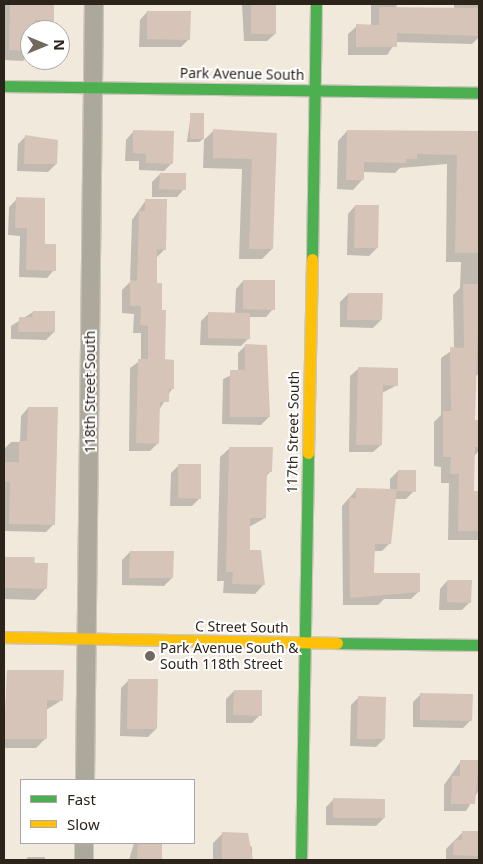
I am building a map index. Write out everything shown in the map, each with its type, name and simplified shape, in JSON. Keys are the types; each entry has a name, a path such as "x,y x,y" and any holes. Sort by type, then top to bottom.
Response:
{"street":[{"name":"118th Street South","path":"85,779 94,4"},
{"name":"117th Street South","path":"301,860 316,4"},
{"name":"Park Avenue South","path":"4,86 479,93"},
{"name":"C Street South","path":"4,637 479,645"},
{"path":"84,844 84,860"}],"building":[{"path":"10,4 54,4 54,20 20,20 20,51 9,50"},
{"path":"251,4 276,4 276,34 251,34"},
{"path":"379,7 479,8 479,36 397,33 397,47 356,47 356,24 379,25"},
{"path":"147,11 191,11 190,40 147,39"},
{"path":"190,113 204,113 204,139 190,139"},
{"path":"213,129 277,133 273,249 249,249 252,159 213,158"},
{"path":"133,130 174,131 173,164 146,163 146,154 133,153"},
{"path":"347,130 479,131 479,253 455,253 457,155 417,154 417,159 406,159 406,163 364,162 364,180 346,180"},
{"path":"25,135 58,140 57,164 24,164"},
{"path":"160,173 186,173 186,190 159,189"},
{"path":"16,197 45,198 45,244 56,244 56,271 26,270 27,228 15,228"},
{"path":"145,199 167,199 166,250 157,249 157,283 162,283 162,310 166,310 165,359 174,360 174,389 169,389 169,402 160,402 159,444 136,443 138,359 148,359 148,326 140,325 141,306 130,306 130,280 137,281 139,211 145,211"},
{"path":"355,205 379,205 378,248 354,248"},
{"path":"243,280 275,280 275,310 243,309"},
{"path":"463,284 479,284 475,420 479,420 479,447 475,447 474,491 479,491 479,531 458,531 459,474 450,474 451,457 443,457 443,411 451,411 450,347 464,348"},
{"path":"348,293 383,293 382,320 347,320"},
{"path":"33,311 55,311 55,332 18,332 19,317 32,317"},
{"path":"208,312 250,313 250,339 208,338"},
{"path":"245,344 267,345 270,417 230,417 230,370 245,370"},
{"path":"358,367 398,368 398,386 383,385 382,445 356,445"},
{"path":"28,407 58,407 55,525 9,524 10,482 4,482 4,462 19,462 19,441 27,441"},
{"path":"229,447 273,447 272,472 267,472 266,518 250,518 250,550 261,550 265,585 232,584 233,572 226,572"},
{"path":"178,464 201,464 201,499 178,498"},
{"path":"398,470 416,470 416,492 397,491"},
{"path":"356,488 397,489 391,544 375,544 374,573 420,573 420,592 350,598 349,498 356,498"},
{"path":"130,551 174,551 173,578 129,578"},
{"path":"5,557 35,557 34,563 48,563 47,589 4,588"},
{"path":"447,580 472,580 471,603 447,602"},
{"path":"7,670 64,670 63,701 47,700 47,739 4,739"},
{"path":"128,679 158,679 157,729 127,729"},
{"path":"234,690 262,690 262,716 233,715"},
{"path":"420,693 473,694 472,721 420,720"},
{"path":"358,696 386,697 385,739 357,739"},
{"path":"460,760 479,760 475,804 451,804 452,776 460,776"},
{"path":"333,798 385,799 385,818 333,818"},
{"path":"462,831 479,831 479,856 453,855 454,840 462,840"},
{"path":"222,832 248,833 253,860 222,860"},
{"path":"138,844 162,844 162,860 137,860"}],"traffic: fast":[{"path":"312,259 316,4"},
{"path":"4,86 479,93"},
{"path":"301,860 308,453"},
{"path":"337,643 479,645"}],"traffic: slow":[{"path":"308,453 312,259"},
{"path":"4,637 337,643"}],"place":[{"name":"Park Avenue South & South 118th Street","path":"150,656"}]}
